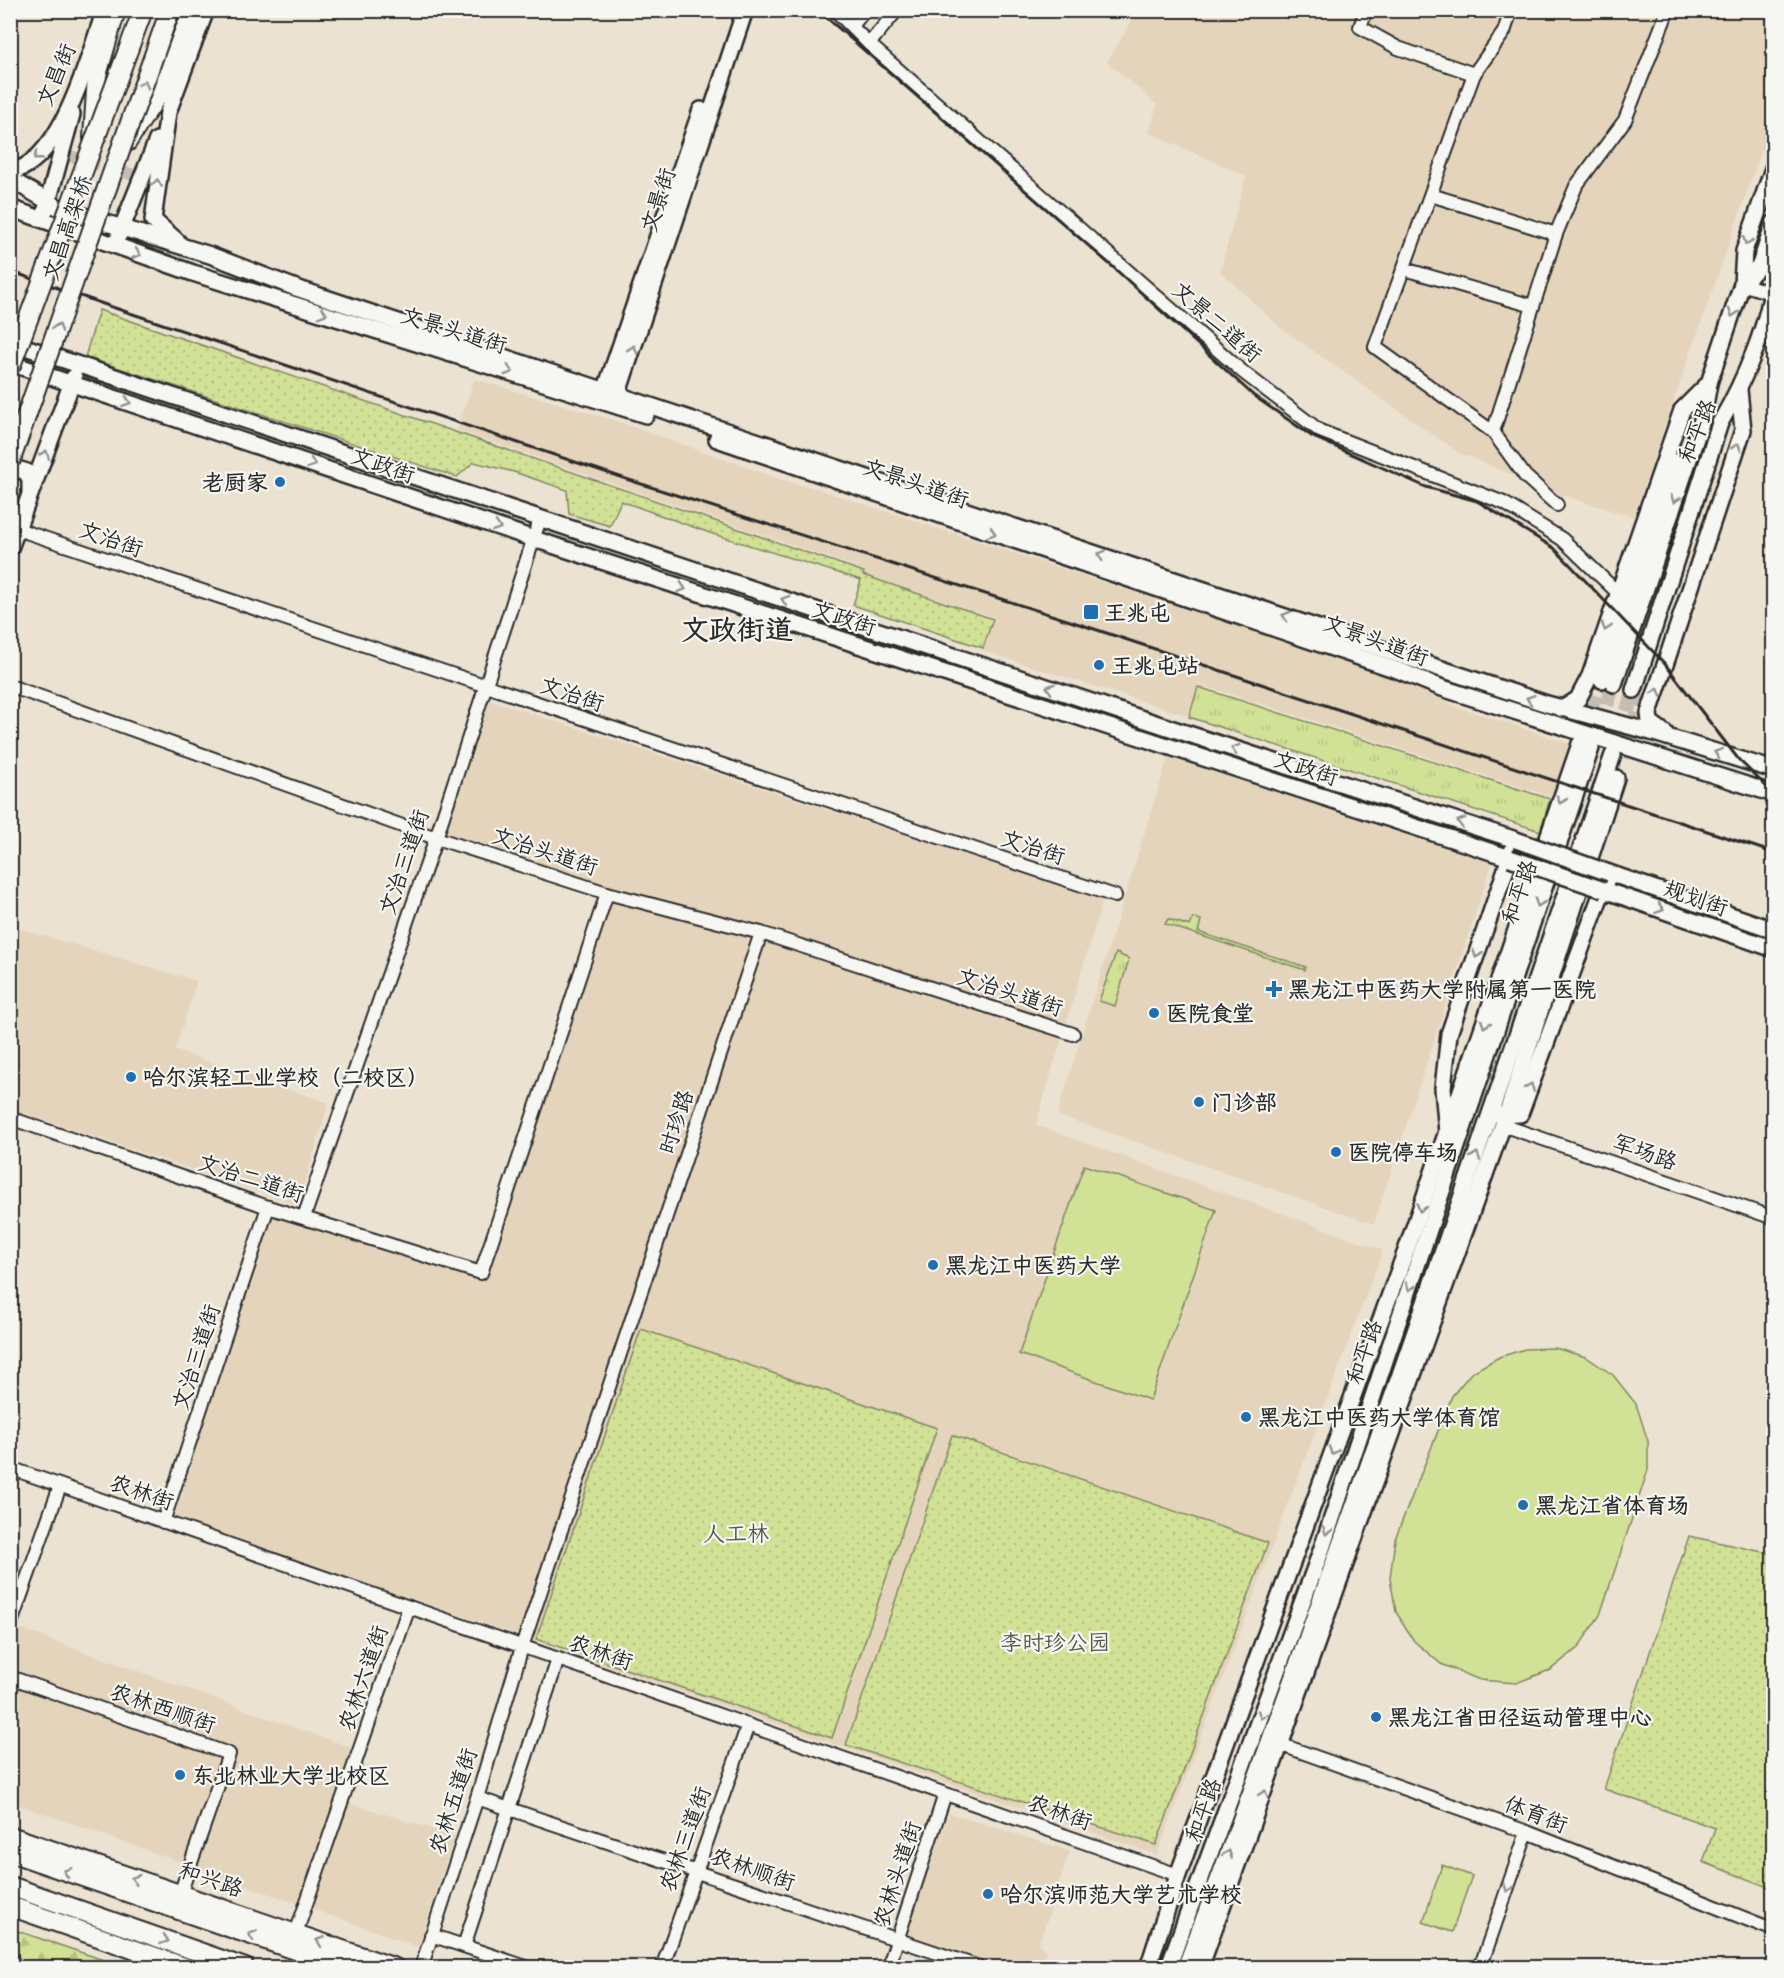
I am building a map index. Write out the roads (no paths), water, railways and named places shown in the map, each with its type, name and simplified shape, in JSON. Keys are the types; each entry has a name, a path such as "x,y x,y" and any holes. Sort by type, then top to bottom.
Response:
{"highway":[{"path":"92,147 97,75 116,10"},
{"name":"文昌高架桥","path":"10,368 143,10"},
{"name":"文昌高架桥","path":"10,462 170,10"},
{"path":"118,157 159,93 193,10"},
{"name":"和兴路","path":"10,1836 395,1968"},
{"name":"和兴路","path":"10,1852 346,1968"},
{"path":"10,1886 245,1968"},
{"path":"10,1906 186,1968"}],"main road":[{"name":"文昌街","path":"10,172 23,168 46,149 79,87 105,10"},
{"path":"115,246 206,10"},
{"name":"文景街","path":"610,397 734,10"},
{"name":"文景街","path":"610,397 745,10"},
{"path":"43,218 79,87"},
{"path":"168,112 153,220 185,247"},
{"name":"和平路","path":"1709,383 1742,284 1744,251 1773,166"},
{"name":"文景头道街","path":"10,178 61,208 185,247 296,288 1389,667 1442,688 1773,794"},
{"name":"文景头道街","path":"10,201 43,218 122,227"},
{"name":"文景头道街","path":"10,208 43,218 115,246 610,397 1562,709 1672,738 1773,770"},
{"name":"和平路","path":"1742,284 1760,265 1773,223"},
{"name":"和平路","path":"1639,692 1773,293 1773,275"},
{"name":"文政街","path":"10,342 78,367 1516,840 1609,873"},
{"name":"文政街","path":"10,363 534,539 1604,890"},
{"path":"10,548 78,367"},
{"path":"1562,709 1578,699 1590,676 1682,410 1709,383"},
{"path":"1608,682 1691,414 1709,383"},
{"path":"1672,738 1650,722 1649,713 1743,430 1739,390"},
{"path":"10,467 27,472 30,481 30,495"},
{"name":"和平路","path":"1168,1968 1320,1554 1472,1103 1586,746 1447,1134"},
{"name":"和平路","path":"1185,1968 1499,1119 1617,757"},
{"path":"1450,1166 1443,1088 1449,1034 1516,840"},
{"path":"1200,1968 1282,1745 1499,1119 1520,1114 1609,873"},
{"name":"规划街","path":"1609,873 1773,930"},
{"name":"规划街","path":"1604,890 1773,949"},
{"path":"1148,1968 1178,1875 1239,1715 1447,1134 1472,1103"}],"street":[{"name":"文景二道街","path":"836,10 869,44 1244,373 1320,431 1504,503 1562,539 1618,593"},
{"path":"852,26 865,10"},
{"path":"869,44 897,10"},
{"path":"1366,10 1360,27 1398,48 1474,74"},
{"path":"1510,10 1504,32 1474,74 1375,347 1493,432 1525,476 1557,506"},
{"path":"1493,432 1556,234 1576,186 1625,120 1668,10"},
{"path":"1431,195 1556,234"},
{"path":"1404,268 1533,306"},
{"path":"1742,284 1773,293"},
{"name":"文治三道街","path":"304,1217 436,838 540,519"},
{"name":"文治街","path":"17,529 484,687 1115,896"},
{"name":"文治头道街","path":"10,686 436,838 607,893 760,933 1073,1034"},
{"name":"文治二道街","path":"10,1118 268,1207 481,1273 607,893"},
{"name":"时珍路","path":"522,1647 760,933"},
{"name":"军场路","path":"1499,1119 1773,1218"},
{"name":"文治三道街","path":"163,1522 268,1207"},
{"name":"农林街","path":"10,1468 1178,1875"},
{"path":"10,1626 60,1486"},
{"name":"农林六道街","path":"296,1933 409,1607"},
{"name":"农林五道街","path":"421,1968 477,1798 522,1647"},
{"path":"464,1946 558,1659"},
{"name":"农林西顺街","path":"10,1677 229,1754 180,1894"},
{"name":"农林三道街","path":"662,1968 748,1725"},
{"name":"体育街","path":"1282,1745 1527,1832 1773,1930"},
{"name":"农林头道街","path":"888,1968 945,1794"},
{"name":"农林顺街","path":"477,1798 982,1968"},
{"path":"1480,1968 1527,1832"},
{"path":"431,1935 529,1968"}],"tunnel":[{"path":"53,151 157,182"},
{"path":"1581,741 1602,680"},
{"path":"1591,748 1614,684"},
{"path":"1613,755 1634,690"},
{"path":"1622,758 1643,693"}],"railway":[{"path":"818,10 1113,267 1254,396 1313,437 1426,487 1477,501 1554,548 1665,664 1739,760 1774,794"},
{"path":"10,271 629,480 1067,620 1774,853"}],"place":[{"name":"老厨家","path":"280,482"},
{"name":"王兆屯","path":"1091,612"},
{"name":"王兆屯站","path":"1099,665"},
{"name":"黑龙江中医药大学附属第一医院","path":"1274,989"},
{"name":"医院食堂","path":"1154,1013"},
{"name":"哈尔滨轻工业学校（二校区）","path":"131,1077"},
{"name":"门诊部","path":"1199,1102"},
{"name":"医院停车场","path":"1336,1152"},
{"name":"黑龙江中医药大学","path":"933,1265"},
{"name":"黑龙江中医药大学体育馆","path":"1246,1417"},
{"name":"黑龙江省体育场","path":"1523,1505"},
{"name":"黑龙江省田径运动管理中心","path":"1376,1717"},
{"name":"东北林业大学北校区","path":"180,1775"},
{"name":"哈尔滨师范大学艺术学校","path":"988,1894"}],"district":[{"name":"文政街道","path":"737,629"}],"park label":[{"name":"人工林","path":"736,1533"},
{"name":"李时珍公园","path":"1055,1642"}]}
